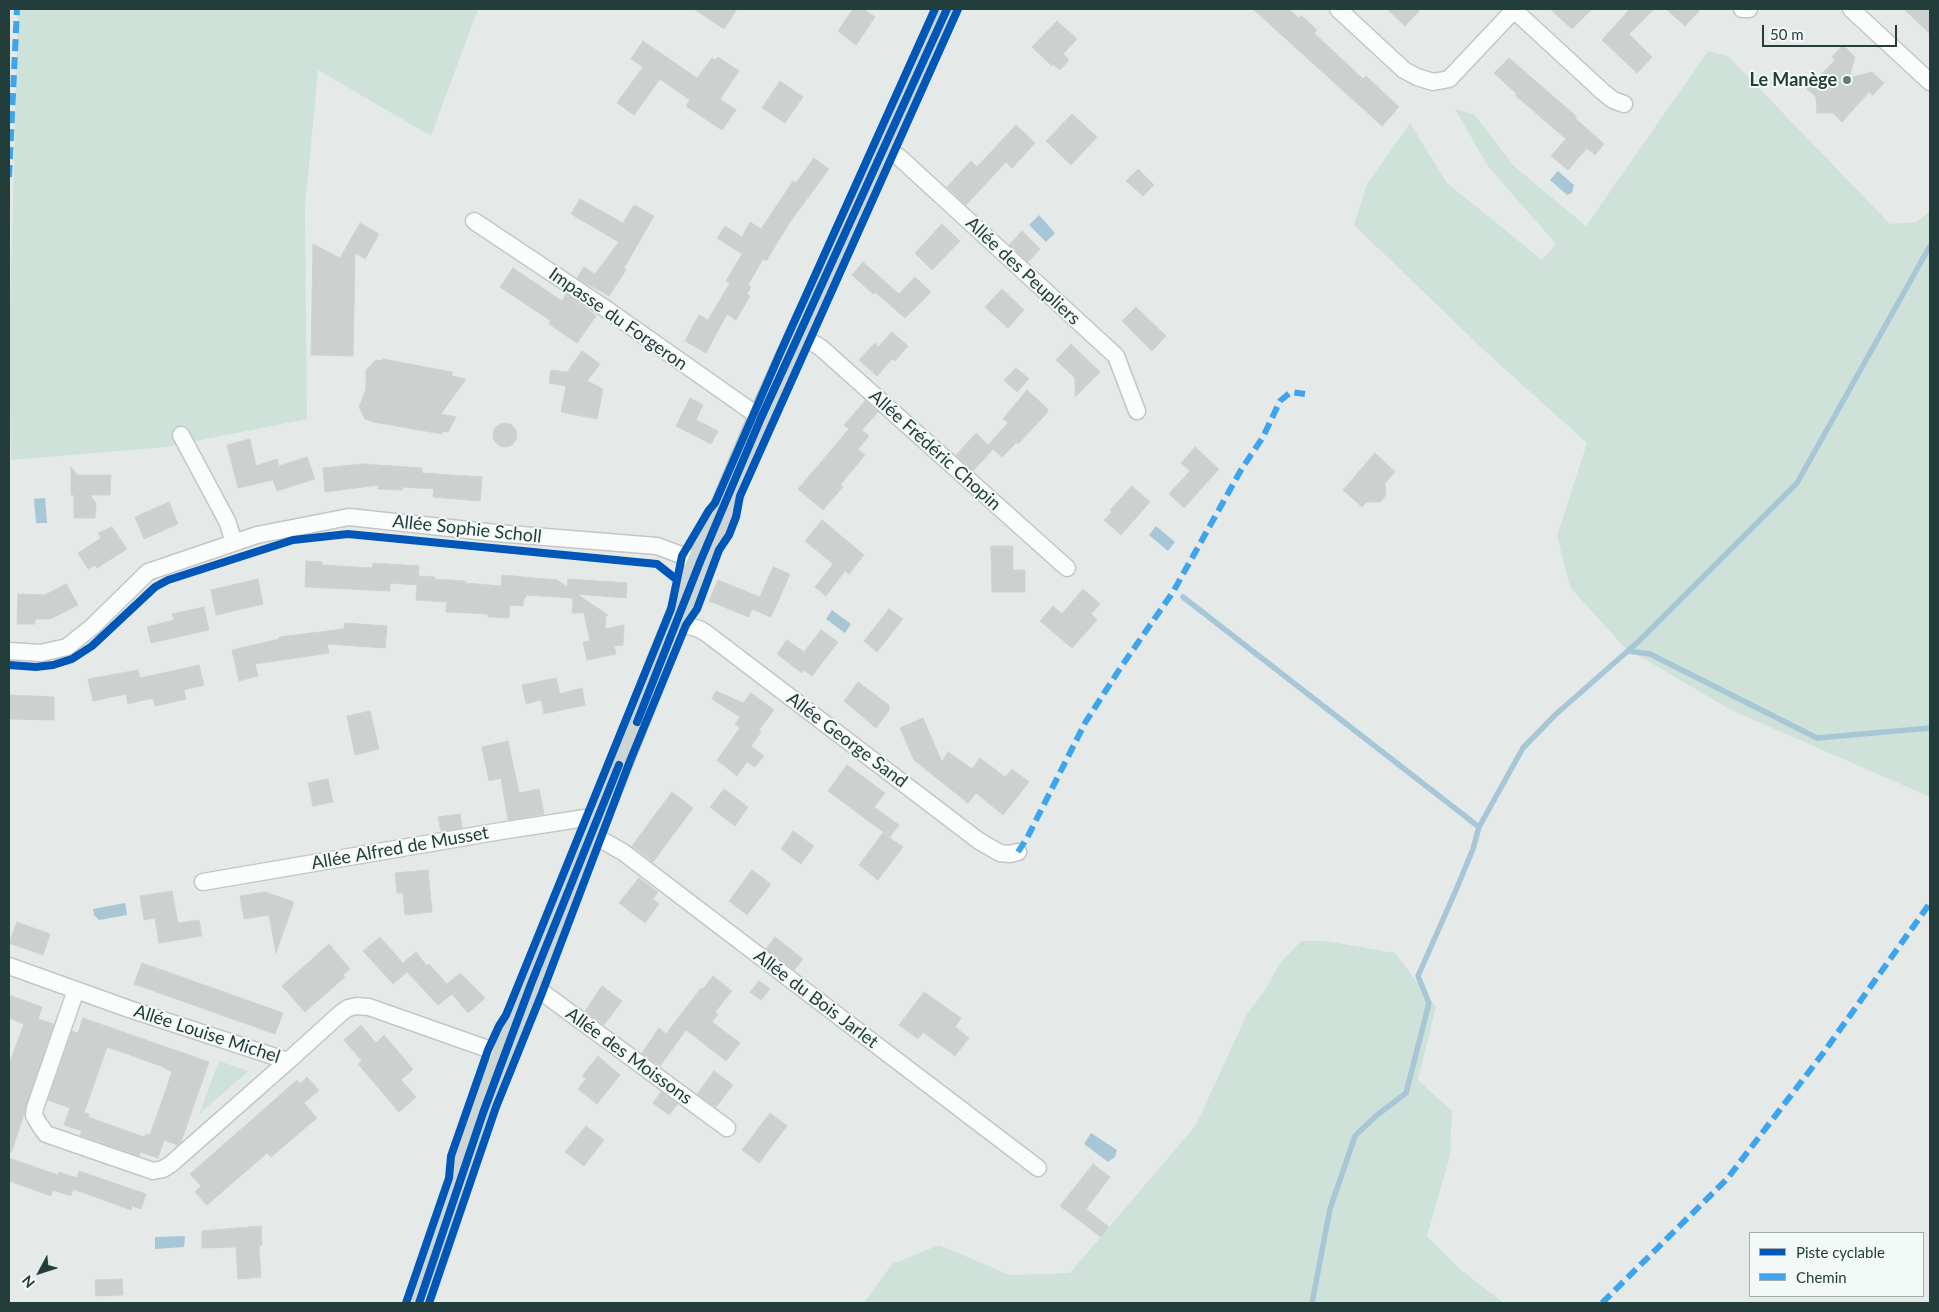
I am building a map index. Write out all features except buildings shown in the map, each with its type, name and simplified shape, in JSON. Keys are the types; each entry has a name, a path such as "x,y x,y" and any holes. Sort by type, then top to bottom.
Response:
{"main road":[{"path":"419,1303 461,1178 531,984 700,562 761,418 800,336 841,240 947,9"}],"street":[{"path":"1338,9 1404,70 1417,78 1432,82 1450,79 1515,9 1603,92 1613,100 1624,104"},
{"path":"1742,9 1749,9"},
{"path":"1851,9 1930,82"},
{"name":"Allée des Peupliers","path":"884,149 899,157 1116,356 1137,411"},
{"name":"Impasse du Forgeron","path":"474,220 609,311 761,418"},
{"name":"Allée Frédéric Chopin","path":"800,336 824,351 1067,568"},
{"path":"181,435 227,521 234,542"},
{"name":"Allée Sophie Scholl","path":"9,651 41,653 67,647 92,627 148,572 257,535 349,517 496,533 657,546 700,562"},
{"name":"Allée George Sand","path":"676,622 699,628 706,633 979,841 1000,852 1010,854 1018,852"},
{"name":"Allée Alfred de Musset","path":"203,882 585,818 594,828"},
{"name":"Allée du Bois Jarlet","path":"594,828 1038,1168"},
{"name":"Allée Louise Michel","path":"9,966 288,1061 341,1013 348,1008 357,1006 369,1007 505,1055"},
{"name":"Allée des Moissons","path":"531,984 727,1128"},
{"path":"76,990 34,1115 46,1134 153,1171 163,1169 171,1164 288,1061"}],"green space":[{"path":"18,9 478,9 431,136 318,70 305,208 307,419 166,447 11,460 9,347"},
{"path":"1708,51 1728,56 1890,224 1917,222 1930,211 1930,797 1731,710 1624,647 1570,587 1557,536 1587,443 1487,353 1354,225 1367,184 1410,123 1447,183 1542,260 1556,244 1487,165 1455,109 1474,114 1514,166 1586,226"},
{"path":"1301,941 1326,941 1395,953 1436,1007 1418,1080 1452,1111 1450,1156 1427,1236 1460,1269 1504,1303 864,1303 892,1264 939,1245 1010,1275 1070,1273 1196,1125 1246,1016 1265,990 1280,963"},
{"path":"219,1061 249,1071 199,1114"}],"water":[{"path":"1558,171 1574,185 1572,193 1567,195 1550,180"},
{"path":"1039,215 1055,233 1046,242 1029,225"},
{"path":"45,498 47,523 36,523 34,499"},
{"path":"1156,526 1175,542 1168,551 1149,535"},
{"path":"832,610 851,624 845,633 826,619"},
{"path":"125,903 127,915 99,920 94,915 93,909"},
{"path":"1091,1133 1117,1150 1115,1157 1108,1162 1084,1144"},
{"path":"185,1236 184,1247 155,1249 155,1237"}],"waterway":[{"path":"1183,597 1479,827 1523,748 1555,715 1638,642 1797,483 1930,246"},
{"path":"1628,651 1650,654 1817,738 1930,728"},
{"path":"1312,1303 1330,1209 1355,1136 1377,1115 1406,1093 1429,1003 1418,976 1473,849 1479,827"}],"marked path":[{"path":"9,177 17,9"},
{"path":"1018,852 1027,838 1085,723 1173,592 1241,470 1263,437 1280,401 1291,392 1305,394"},
{"path":"1602,1303 1727,1179 1824,1052 1930,903"}],"cycle path":[{"path":"406,1303 449,1178 451,1156 488,1050 506,1015 671,609 682,556 715,503 781,351 935,9"},
{"path":"637,722 700,562 761,418 947,9"},
{"path":"429,1303 496,1107 542,993 630,761 686,625 697,609 719,550 729,535 736,517 740,496 958,9"},
{"path":"9,665 36,667 53,665 72,659 92,646 155,587 168,580 293,540 348,534 657,564 676,579"},
{"path":"419,1303 483,1113 531,984 619,765"}],"place":[{"name":"Le Manège","path":"1847,80"}]}
